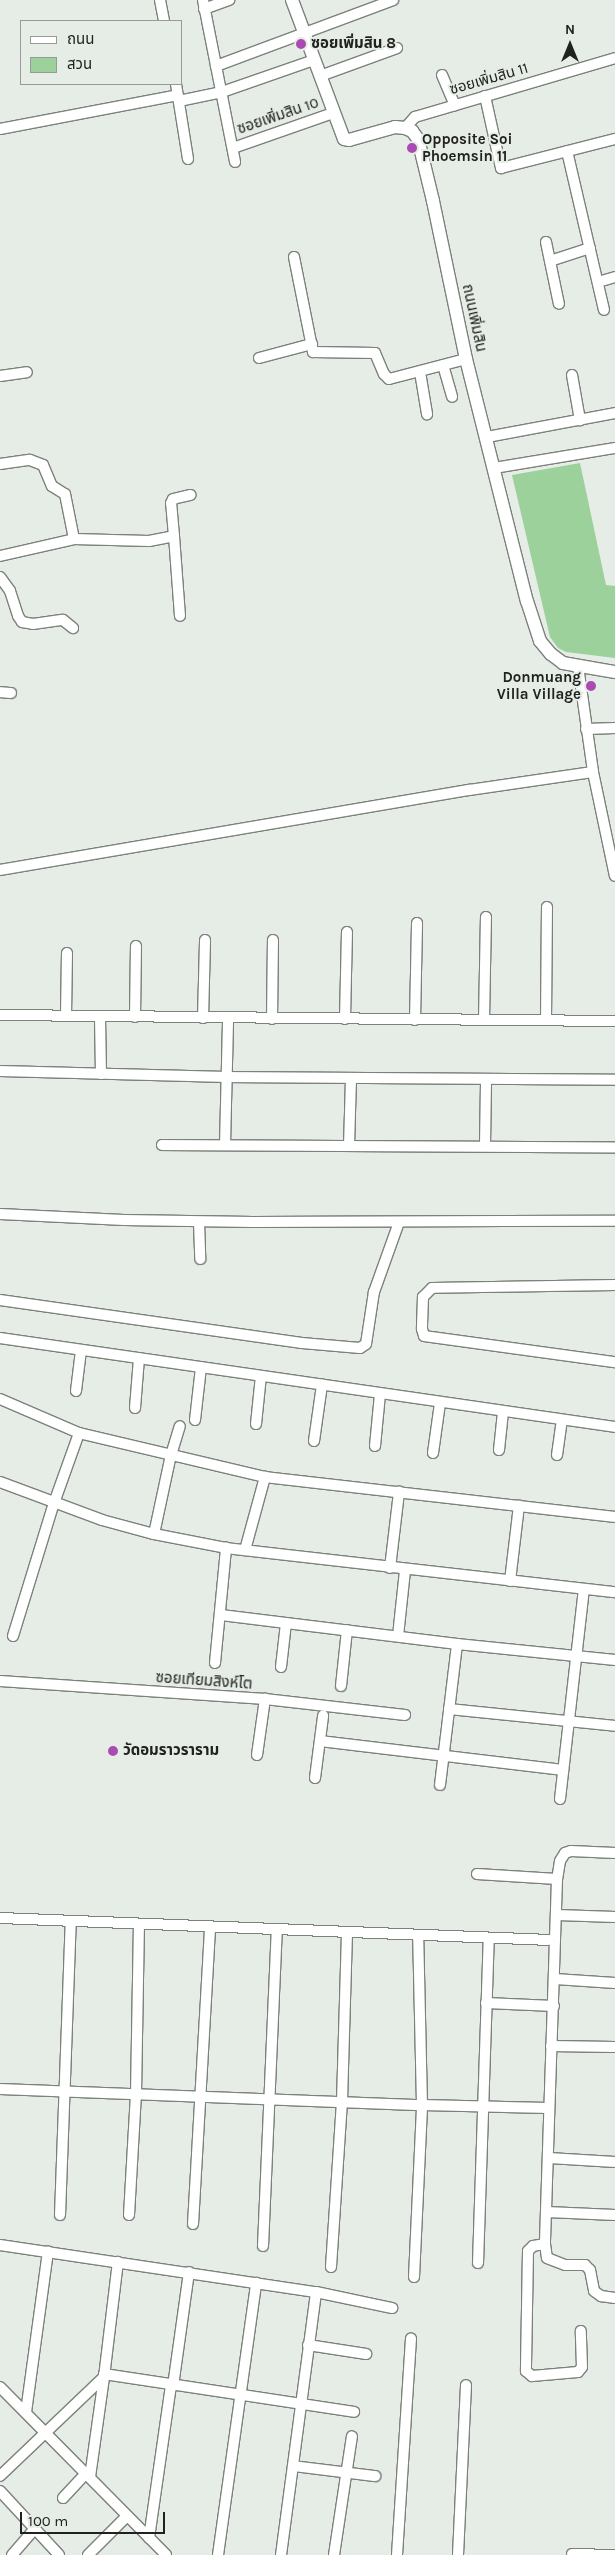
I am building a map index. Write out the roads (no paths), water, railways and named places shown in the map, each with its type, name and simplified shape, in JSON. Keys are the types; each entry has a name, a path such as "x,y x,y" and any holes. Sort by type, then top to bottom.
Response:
{"street":[{"path":"160,0 164,20"},
{"path":"229,0 204,5 235,162"},
{"path":"292,0 344,139 349,140 395,127 405,128"},
{"path":"216,66 393,0"},
{"path":"320,76 397,48"},
{"name":"ซอยเพิ่มสิน 11","path":"405,128 415,117 615,58"},
{"path":"0,129 222,92 314,60"},
{"path":"442,75 454,105"},
{"path":"176,85 188,159"},
{"path":"485,96 501,168 615,139"},
{"name":"ซอยเพิ่มสิน 10","path":"233,148 333,113"},
{"name":"ถนนเพิ่มสิน","path":"405,128 412,131 418,139 466,359 522,581 540,641 551,654 563,663 615,672"},
{"path":"567,151 604,310"},
{"path":"546,242 559,304"},
{"path":"550,262 590,248"},
{"path":"294,257 313,352 353,354 365,351 375,353 384,374 389,379 466,359"},
{"path":"598,282 615,277"},
{"path":"259,358 312,344"},
{"path":"443,365 452,397"},
{"path":"0,376 27,372"},
{"path":"420,372 427,414"},
{"path":"572,375 580,420"},
{"path":"487,437 615,414"},
{"path":"494,468 615,448"},
{"path":"0,464 30,460 43,465 52,486 65,494 74,540"},
{"path":"180,616 171,503 173,499 191,496"},
{"path":"0,556 74,540 149,541 174,536"},
{"path":"0,577 10,590 18,616 22,622 33,624 64,620 73,628"},
{"path":"578,666 592,772 614,863 615,876"},
{"path":"586,728 615,728"},
{"path":"0,870 469,790 592,772"},
{"path":"546,1020 547,907"},
{"path":"484,1020 486,917"},
{"path":"415,1020 417,923"},
{"path":"345,1019 347,932"},
{"path":"203,1018 205,940"},
{"path":"272,1019 273,940"},
{"path":"135,1017 136,946"},
{"path":"66,1016 67,953"},
{"path":"0,1015 615,1021"},
{"path":"100,1016 101,1074"},
{"path":"226,1145 228,1018"},
{"path":"0,1071 227,1077 615,1080"},
{"path":"350,1146 351,1078"},
{"path":"484,1146 486,1079"},
{"path":"162,1145 615,1147"},
{"path":"0,1214 199,1222 615,1221"},
{"path":"199,1222 200,1259"},
{"path":"0,1300 302,1343 360,1348 366,1344 374,1292 399,1222"},
{"path":"615,1285 432,1288 423,1297 422,1329 424,1336 615,1362"},
{"path":"0,1338 615,1427"},
{"path":"76,1391 81,1350"},
{"path":"135,1408 139,1358"},
{"path":"195,1420 201,1367"},
{"path":"256,1424 261,1376"},
{"path":"314,1441 322,1385"},
{"path":"375,1446 380,1394"},
{"path":"0,1399 79,1433 265,1477 615,1517"},
{"path":"433,1453 440,1403"},
{"path":"499,1450 504,1412"},
{"path":"557,1455 562,1420"},
{"path":"154,1534 171,1455 180,1426"},
{"path":"13,1636 54,1503 79,1433"},
{"path":"245,1550 265,1477"},
{"path":"0,1482 102,1520 154,1534 226,1548 404,1570 615,1592"},
{"path":"390,1568 399,1492"},
{"path":"510,1581 520,1506"},
{"path":"215,1663 226,1548"},
{"path":"398,1636 404,1570"},
{"path":"560,1799 584,1589"},
{"path":"221,1615 457,1644 615,1660"},
{"path":"281,1667 286,1623"},
{"path":"341,1686 347,1630"},
{"path":"440,1785 457,1644"},
{"name":"ซอยเทียมสิงห์โต","path":"0,1681 265,1699 405,1715"},
{"path":"257,1755 265,1699"},
{"path":"449,1709 615,1726"},
{"path":"316,1778 323,1716"},
{"path":"320,1741 563,1770"},
{"path":"615,1854 571,1851 565,1853 560,1861 557,1879 545,2244 547,2258 565,2265 585,2265 590,2270 594,2291 600,2296 615,2298"},
{"path":"477,1874 557,1879"},
{"path":"557,1915 615,1917"},
{"path":"0,1922 0,1918 549,1940"},
{"path":"60,2215 70,1921"},
{"path":"128,2216 136,2094 139,1924"},
{"path":"193,2224 210,1927"},
{"path":"263,2246 277,1930"},
{"path":"331,2267 342,2101 347,1932"},
{"path":"414,2277 422,2105 418,1935"},
{"path":"478,2264 489,1938"},
{"path":"555,1979 615,1983"},
{"path":"486,2003 554,2006"},
{"path":"551,2046 615,2047"},
{"path":"0,2089 549,2108"},
{"path":"549,2158 615,2162"},
{"path":"547,2212 615,2215"},
{"path":"545,2244 533,2246 528,2251 526,2370 532,2376 578,2372 582,2367 581,2331"},
{"path":"0,2245 316,2292 392,2308"},
{"path":"26,2412 48,2252"},
{"path":"63,2498 88,2475 104,2376 118,2262"},
{"path":"149,2538 189,2272"},
{"path":"218,2555 256,2283"},
{"path":"280,2555 316,2292"},
{"path":"397,2555 411,2338"},
{"path":"308,2345 366,2354"},
{"path":"104,2376 354,2412"},
{"path":"0,2476 104,2376"},
{"path":"458,2555 466,2386"},
{"path":"0,2387 166,2555"},
{"path":"334,2555 352,2436"},
{"path":"293,2466 375,2476"},
{"path":"0,2491 59,2555"},
{"path":"88,2555 127,2516"},
{"path":"12,2555 35,2530"},
{"path":"572,2554 615,2555"}],"place":[{"name":"ซอยเพิ่มสิน 8","path":"301,44"},
{"name":"Opposite Soi Phoemsin 11","path":"412,148"},
{"name":"Donmuang Villa Village","path":"591,686"},
{"name":"วัดอมราวราราม","path":"113,1751"}]}
